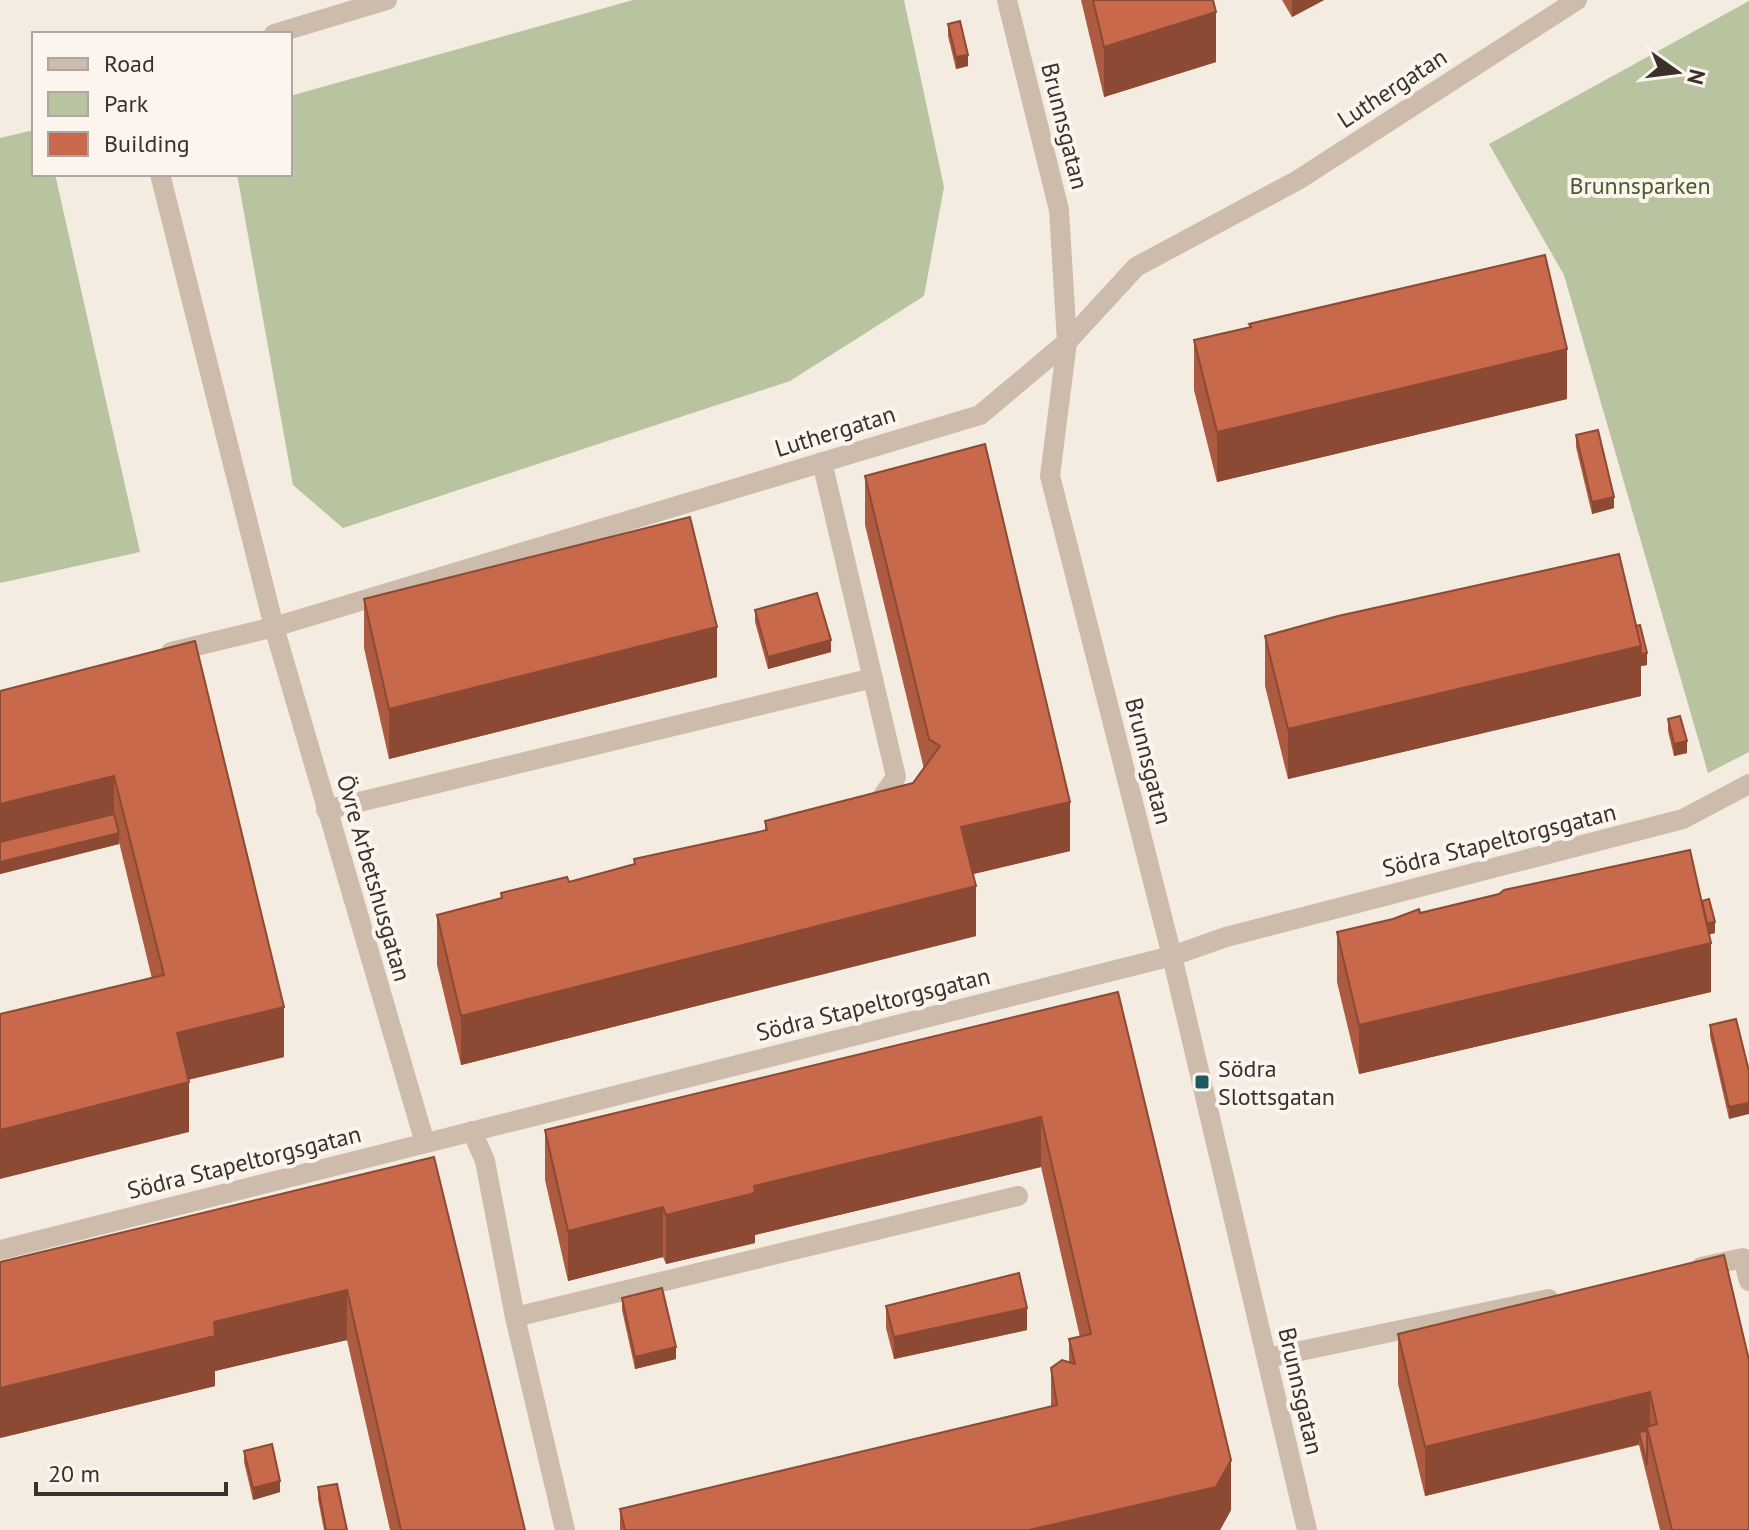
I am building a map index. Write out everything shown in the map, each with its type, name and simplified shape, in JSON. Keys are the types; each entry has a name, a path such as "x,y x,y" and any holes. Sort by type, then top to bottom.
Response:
{"street":[{"path":"281,32 387,0"},
{"name":"Brunnsgatan","path":"1007,0 1059,210 1067,342 1050,476 1172,956 1307,1530"},
{"name":"Luthergatan","path":"152,657 274,627 980,415 1067,342 1136,267 1298,180 1577,0"},
{"name":"Övre Arbetshusgatan","path":"161,176 274,627 425,1143"},
{"path":"822,462 896,777 877,804 849,808"},
{"path":"326,810 873,678"},
{"name":"Södra Stapeltorgsgatan","path":"0,1250 1172,956 1226,937 1683,819 1749,784"},
{"path":"472,1131 485,1161 515,1317 565,1530"},
{"path":"515,1317 1018,1196"},
{"path":"1682,1271 1743,1258 1749,1281"},
{"path":"1267,1358 1576,1293"}],"green space":[{"path":"633,0 904,0 944,187 924,296 790,381 343,528 293,485 237,176 292,176 292,95"},
{"name":"Brunnsparken","path":"1749,1 1749,752 1708,773 1564,275 1489,144"},
{"path":"32,130 32,176 55,176 140,552 0,583 0,138"}],"building":[{"path":"1093,0 1213,0 1216,12 1104,47"},
{"path":"960,21 968,55 956,57 948,24"},
{"path":"1545,255 1567,349 1217,432 1194,340 1251,327 1249,324"},
{"path":"1598,430 1614,497 1592,502 1576,435"},
{"path":"985,444 1070,802 961,827 976,886 461,1016 437,915 502,898 501,893 567,877 569,882 635,864 634,859 767,830 765,821 913,783 940,746 929,739 865,476"},
{"path":"690,517 717,627 389,709 364,599"},
{"path":"1619,554 1641,646 1288,729 1265,636 1338,616"},
{"path":"817,593 831,640 768,657 755,610"},
{"path":"1640,625 1647,653 1641,654 1636,626"},
{"path":"195,641 284,1007 177,1033 189,1082 0,1130 0,1014 164,975 114,776 0,804 0,691"},
{"path":"1680,716 1687,741 1674,744 1668,719"},
{"path":"114,814 119,833 0,862 0,842"},
{"path":"1690,850 1711,943 1359,1025 1337,932 1393,919 1419,909 1420,913 1499,894 1504,890"},
{"path":"1709,899 1715,922 1707,923 1702,901"},
{"path":"1118,992 1231,1460 1216,1487 1029,1530 625,1530 620,1509 1057,1405 1051,1368 1062,1360 1075,1364 1069,1339 1091,1334 1041,1117 754,1186 755,1193 666,1215 663,1207 568,1231 545,1130"},
{"path":"1736,1019 1749,1071 1749,1103 1729,1107 1710,1025"},
{"path":"434,1157 525,1530 401,1530 347,1290 214,1322 215,1336 0,1388 0,1262"},
{"path":"1724,1255 1749,1360 1749,1530 1672,1530 1647,1427 1657,1424 1650,1392 1425,1447 1398,1334"},
{"path":"1019,1273 1027,1308 894,1337 886,1306"},
{"path":"662,1288 676,1347 635,1357 622,1298"},
{"path":"1647,1431 1647,1465 1639,1432"},
{"path":"272,1444 280,1481 253,1488 244,1451"},
{"path":"337,1484 347,1530 326,1530 318,1487"}],"place":[{"name":"Södra Slottsgatan","path":"1202,1082"}]}
